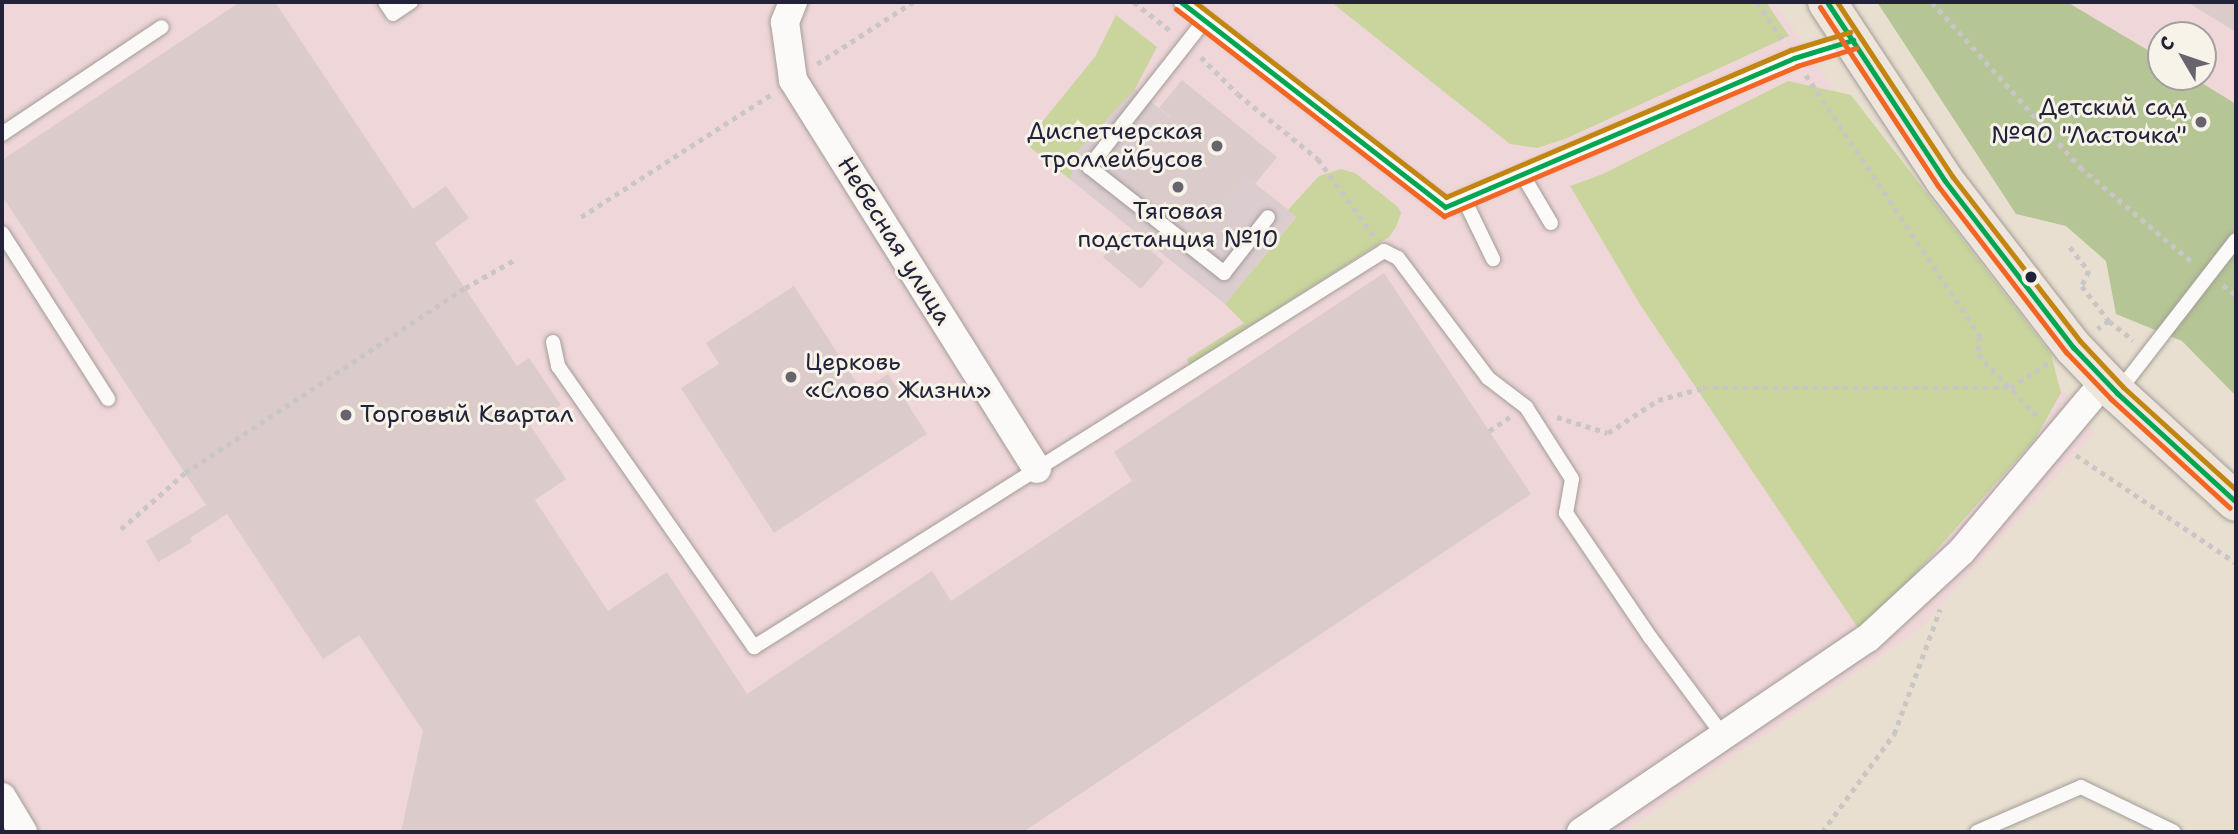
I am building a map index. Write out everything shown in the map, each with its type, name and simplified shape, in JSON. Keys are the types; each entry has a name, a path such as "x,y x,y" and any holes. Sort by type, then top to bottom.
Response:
{"main road":[{"path":"1827,2 1945,181 2073,346 2111,387 2236,502"}],"street":[{"name":"Небесная улица","path":"793,2 785,22 793,80 1037,469"},
{"path":"1581,832 1724,738 1868,638 1961,552 2056,437 2111,387"},
{"path":"2,797 23,832"}],"lane":[{"path":"385,2 393,14 411,2"},
{"path":"1181,2 1445,207 1794,58 1853,40"},
{"path":"1204,21 1089,167 1224,273 1268,217"},
{"path":"2,134 162,27"},
{"path":"1522,174 1551,223"},
{"path":"1464,199 1493,259"},
{"path":"2,233 108,399"},
{"path":"2111,387 2236,240"},
{"path":"553,342 558,366 754,647 1384,251 1398,258 1488,378 1526,407 1572,479 1566,513 1650,637 1724,738"},
{"path":"1977,832 2081,787 2174,832"}],"path":[{"path":"582,217 913,2"},
{"path":"1133,2 1187,44 1238,94 1318,159 1384,251"},
{"path":"1757,2 1980,336 1978,354 2056,437 2080,458 2236,563"},
{"path":"1932,2 2080,167 2208,275 2236,295"},
{"path":"121,529 185,473 465,288 516,259"},
{"path":"1489,431 1526,407 1608,433 1658,400 1703,388 2010,388"},
{"path":"1822,832 1894,734 1942,604"}],"shaded area":[{"path":"2,2 1775,2 1832,87 2095,433 1921,628 1624,832 2,832"},
{"name":"Детский сад №90 \"Ласточка\"","path":"1979,2 2236,2 2236,166"},
{"path":"1095,57 1171,118 1232,195 1247,177 1296,216 1225,304 1025,143"}],"green space":[{"path":"1331,2 1766,2 1789,36 1565,139 1537,148 1510,144"},
{"path":"1877,2 2067,2 2147,50 2147,91 2215,91 2236,104 2236,396 2182,341 2116,314 2106,261 2066,226 2016,214"},
{"path":"1116,15 1157,47 1135,89 1077,151 1070,179 1025,143 1095,57"},
{"path":"1788,81 1851,95 2051,354 2061,393 2035,439 1894,598 1858,628 1641,306 1570,186 1603,174"},
{"path":"1341,169 1355,173 1398,207 1401,213 1389,237 1190,365 1187,359 1244,323 1225,304 1296,217 1288,210 1319,176"}],"building":[{"name":"Торговый Квартал","path":"240,2 275,2 413,209 446,186 469,218 435,243 517,366 529,358 561,405 530,425 566,479 535,500 608,611 667,572 747,694 932,571 951,601 1132,481 1114,452 1384,273 1531,494 1023,832 401,832 423,731 359,635 323,659 227,514 190,538 192,542 158,562 146,541 206,505 2,196 2,160"},
{"path":"2187,2 2236,2 2236,32"},
{"path":"1182,80 1277,157 1255,184 1247,178 1199,238 1123,177 1171,117 1159,108"},
{"path":"1127,230 1164,262 1141,289 1103,257"},
{"path":"794,286 862,391 888,374 927,434 774,533 681,388 719,364 706,343"}],"transit line":[{"path":"1181,2 1445,207 1794,58 1853,40"},
{"path":"1195,2 1446,197 1791,50 1850,32"},
{"path":"1827,2 1945,181 2073,347 2117,393 2236,502"},
{"path":"1837,2 1952,176 2080,341 2123,387 2236,490"},
{"path":"1820,7 1938,186 2066,352 2111,399 2230,508"},
{"path":"1176,9 1444,216 1797,66 1856,48"}],"place":[{"name":"Детский сад №90 \"Ласточка\"","path":"2201,122"},
{"name":"Диспетчерская троллейбусов","path":"1217,146"},
{"name":"Тяговая подстанция №10","path":"1178,187"},
{"name":"Церковь «Слово Жизни»","path":"791,377"},
{"name":"Торговый Квартал","path":"346,415"}]}
